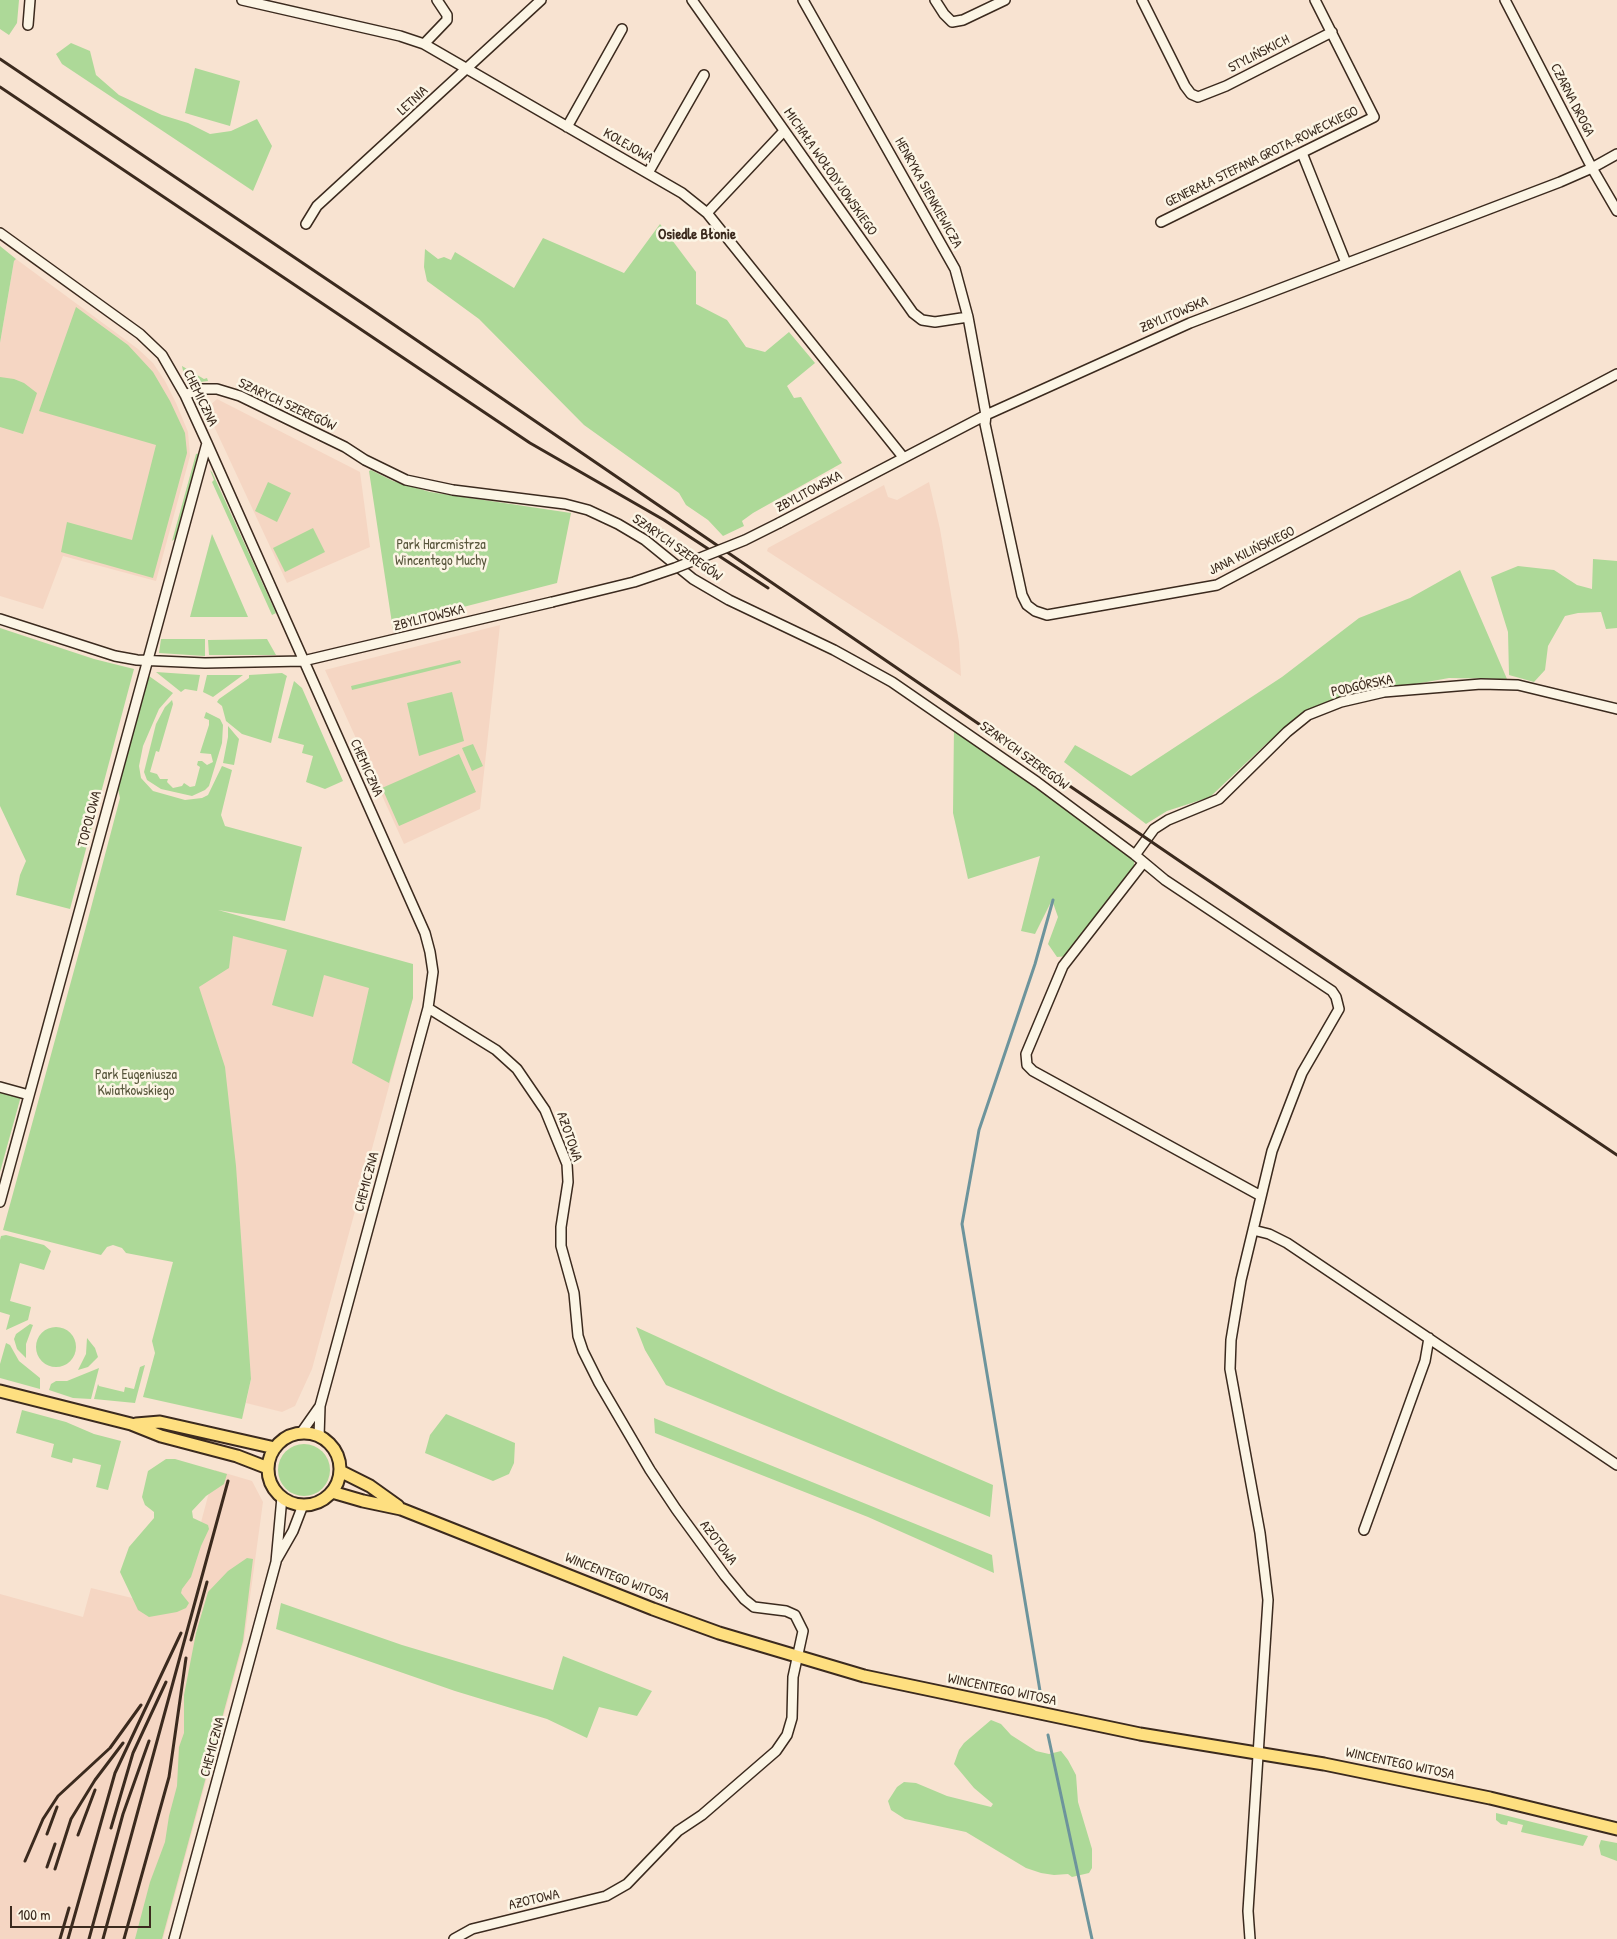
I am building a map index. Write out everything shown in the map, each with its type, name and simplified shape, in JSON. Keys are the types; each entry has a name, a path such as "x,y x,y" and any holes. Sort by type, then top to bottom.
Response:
{"main road":[{"path":"0,1392 132,1424 161,1436 237,1456 268,1468"},
{"path":"132,1424 160,1422 275,1448"},
{"path":"301,1433 319,1437 332,1447 337,1454 340,1470 332,1492 316,1503 303,1505 282,1497 272,1484 268,1468 275,1448 286,1438 301,1433"},
{"name":"WINCENTEGO WITOSA","path":"340,1470 370,1486 402,1509"},
{"name":"WINCENTEGO WITOSA","path":"332,1492 402,1509 653,1609 797,1658 873,1678 1112,1728 1258,1752 1490,1798 1617,1829"}],"street":[{"path":"28,25 30,0"},
{"name":"KOLEJOWA","path":"242,0 400,36 424,44 682,193 707,213 903,457"},
{"path":"424,44 447,20 447,15 437,0"},
{"name":"LETNIA","path":"306,224 317,206 541,0"},
{"name":"MICHAŁA WOŁODYJOWSKIEGO","path":"692,0 913,313 922,320 935,322 968,317"},
{"name":"HENRYKA SIENKIEWICZA","path":"803,0 955,269 968,317 986,415"},
{"path":"935,0 952,22 963,20 1005,0"},
{"name":"STYLIŃSKICH","path":"1142,0 1186,86 1191,94 1198,97 1226,86 1332,32"},
{"path":"1315,0 1332,32"},
{"name":"CZARNA DROGA","path":"1505,0 1592,168 1617,211"},
{"path":"567,126 622,29"},
{"name":"GENERAŁA STEFANA GROTA-ROWECKIEGO","path":"1161,222 1374,117 1332,32"},
{"path":"648,174 704,75"},
{"path":"707,213 784,131"},
{"path":"1302,153 1346,263"},
{"name":"ZBYLITOWSKA","path":"0,619 115,656 146,660 205,663 303,661 634,582 721,551 779,523 986,415 1190,323 1592,168 1617,154"},
{"name":"CHEMICZNA","path":"0,233 140,334 162,355 185,394 425,933 433,972 428,1008 320,1406 319,1437"},
{"name":"JANA KILIŃSKIEGO","path":"986,415 985,424 1022,596 1027,605 1035,611 1047,615 1217,585 1617,374"},
{"name":"SZARYCH SZEREGÓW","path":"185,394 200,389 217,389 240,396 406,480 453,490 565,504 588,510 618,524 645,540 707,588 834,650 892,682 1021,771 1136,855 1143,864 1332,991 1339,1002 1339,1009 1332,1025 1302,1073 1272,1151 1233,1323 1230,1369 1260,1533 1268,1600 1248,1911 1250,1939"},
{"name":"TOPOLOWA","path":"0,1202 1,1192 29,1095 146,660 207,443"},
{"name":"PODGÓRSKA","path":"1136,855 1154,829 1168,820 1219,799 1294,727 1308,716 1341,702 1384,692 1481,684 1509,684 1544,690 1617,709"},
{"path":"1143,864 1063,966 1026,1054 1027,1065 1033,1071 1261,1196"},
{"name":"AZOTOWA","path":"428,1008 496,1050 517,1068 546,1110 566,1164 568,1182 561,1227 561,1246 574,1293 578,1336 583,1351 599,1383 666,1494 738,1591 754,1607 786,1611 795,1615 803,1631 793,1677 792,1718 787,1735 776,1751 702,1815 678,1831 627,1884 606,1896 472,1929 454,1939"},
{"path":"0,1087 29,1095"},
{"path":"1253,1230 1270,1234 1287,1243 1617,1465"},
{"path":"1364,1530 1425,1361 1429,1338"},
{"name":"CHEMICZNA","path":"301,1433 320,1406"},
{"name":"CHEMICZNA","path":"174,1939 276,1562 282,1497"},
{"name":"CHEMICZNA","path":"276,1562 293,1531 303,1505"}],"shaded area":[{"path":"16,259 138,349 153,363 176,403 188,432 190,456 156,581 63,556 43,609 0,596 0,343 14,261"},
{"path":"217,399 360,472 370,547 287,583 206,409"},
{"path":"929,482 940,529 959,642 961,676 767,551 768,548 884,485 888,497 897,500"},
{"path":"500,625 480,809 404,844 325,670"},
{"path":"202,906 413,998 312,1369 295,1406 282,1412 246,1403 251,1379 188,955"},
{"path":"215,1470 252,1481 263,1502 244,1641 163,1939 0,1939 0,1594 83,1617 91,1588 161,1605 189,1567"}],"green space":[{"path":"0,0 19,0 17,23 9,35 0,29"},
{"path":"71,43 90,51 96,75 119,95 162,115 188,123 210,134 231,131 257,119 272,146 253,191 62,64 56,54"},
{"path":"195,68 240,81 230,126 185,113"},
{"path":"660,224 696,272 696,304 727,320 746,347 765,352 789,332 815,363 787,386 794,398 801,397 842,463 753,513 742,521 744,526 723,536 708,520 686,505 679,493 584,425 479,319 427,281 424,267 425,249 438,259 444,257 451,260 455,252 514,288 543,238 624,273"},
{"path":"0,246 16,259 14,261 0,343"},
{"path":"76,307 128,345 153,372 170,401 185,433 187,453 153,578 61,552 67,522 132,540 156,445 39,411"},
{"path":"182,366 204,379 207,378 208,381 192,383 187,379 185,380"},
{"path":"0,377 24,383 37,393 23,434 0,427"},
{"path":"200,453 176,538 172,541 196,454"},
{"path":"210,470 276,613 272,615 212,482 214,480"},
{"name":"Park Harcmistrza Wincentego Muchy","path":"371,470 393,481 430,492 571,513 557,583 432,615 393,630 369,471"},
{"path":"268,482 291,493 277,522 255,511"},
{"path":"313,528 325,552 285,572 273,548"},
{"path":"212,534 248,617 190,617"},
{"path":"1593,559 1617,561 1617,628 1606,629 1601,612 1578,613 1565,616 1548,646 1545,670 1534,682 1509,675 1508,632 1491,577 1518,566 1554,570 1577,585 1592,589"},
{"path":"1460,570 1507,679 1449,678 1348,696 1312,709 1301,715 1266,744 1210,797 1167,811 1146,824 1064,762 1075,745 1131,776 1282,677 1359,618 1410,598"},
{"path":"0,628 94,659 134,669 70,909 16,895 20,875 26,861 0,806"},
{"path":"161,639 205,639 205,656 159,653"},
{"path":"267,639 276,655 209,655 208,640"},
{"path":"460,660 461,663 352,690 351,686"},
{"path":"156,672 200,675 197,691 185,689 181,692"},
{"path":"282,673 287,676 271,743 242,734 226,721 222,706 217,702 219,699 249,678 249,675"},
{"path":"207,675 243,675 213,697 203,692"},
{"name":"Park Eugeniusza Kwiatkowskiego","path":"149,676 173,693 159,709 143,746 139,766 141,778 153,791 185,800 202,798 208,795 222,766 232,770 221,815 225,826 302,847 285,921 218,910 413,964 413,998 389,1083 352,1063 369,988 324,975 313,1017 272,1005 287,950 233,936 229,968 199,987 225,1067 236,1166 251,1379 242,1419 143,1397 155,1353 152,1341 173,1262 126,1253 122,1248 113,1245 107,1247 101,1255 3,1230 120,798 118,789"},
{"path":"294,681 302,688 343,781 325,789 306,782 313,756 302,753 304,745 278,738"},
{"path":"452,692 464,741 419,756 407,703"},
{"path":"172,700 173,704 159,752 156,751 150,772 157,774 160,779 168,779 167,782 173,788 182,786 184,783 190,787 195,786 200,767 197,765 198,761 202,761 207,765 213,762 211,754 200,753 209,725 209,720 204,718 206,712 220,719 223,725 222,743 209,786 192,796 161,789 147,780 144,772 156,724 165,707"},
{"path":"228,726 239,739 234,765 223,763"},
{"path":"954,726 1042,789 1134,861 1134,872 1068,956 1057,957 1048,944 1058,917 1052,900 1035,934 1021,931 1040,856 968,879 953,813"},
{"path":"473,744 483,766 472,771 462,748"},
{"path":"459,754 476,792 399,826 382,788"},
{"path":"0,1090 21,1096 0,1172"},
{"path":"6,1235 44,1245 51,1251 44,1270 20,1263 10,1301 31,1307 28,1320 6,1330 10,1315 0,1312 0,1240 1,1236"},
{"path":"30,1324 33,1325 26,1344 26,1358 17,1349 14,1339 16,1334"},
{"path":"60,1327 67,1330 73,1336 76,1347 75,1355 67,1364 60,1367 52,1367 45,1364 37,1355 36,1343 39,1336 48,1328"},
{"path":"636,1327 776,1391 993,1485 990,1517 666,1385 645,1350"},
{"path":"87,1338 95,1348 98,1357 88,1367 78,1370 86,1354"},
{"path":"6,1343 10,1345 19,1361 40,1378 40,1389 0,1378 0,1364"},
{"path":"145,1365 135,1403 94,1399 98,1384 99,1386 124,1392 125,1387 134,1389 140,1367"},
{"path":"99,1368 91,1399 73,1398 49,1390 51,1384 56,1381 67,1381"},
{"path":"22,1410 66,1422 94,1434 121,1441 108,1490 96,1487 101,1465 73,1458 72,1463 51,1457 54,1444 16,1433"},
{"path":"446,1414 515,1443 514,1463 509,1474 493,1481 425,1453 430,1435"},
{"path":"654,1418 992,1555 994,1573 868,1517 655,1433"},
{"path":"304,1444 318,1448 326,1456 330,1470 326,1484 318,1492 304,1496 290,1492 282,1484 278,1470 282,1456 290,1448"},
{"path":"166,1459 175,1459 227,1474 224,1484 206,1496 192,1511 193,1518 208,1525 209,1529 201,1546 191,1577 182,1589 181,1593 189,1603 186,1608 177,1612 149,1617 138,1610 120,1572 129,1547 154,1518 154,1512 145,1505 142,1497 148,1471"},
{"path":"247,1558 253,1559 243,1641 162,1939 135,1939 150,1882 165,1842 169,1816 177,1786 179,1747 184,1733 184,1695 196,1633 208,1592 228,1571"},
{"path":"281,1603 402,1645 553,1690 563,1656 652,1691 637,1716 599,1707 587,1738 547,1719 455,1691 276,1629"},
{"path":"991,1720 1001,1724 1011,1735 1036,1751 1049,1754 1061,1751 1068,1760 1076,1775 1078,1802 1092,1849 1092,1868 1089,1873 1072,1877 1068,1874 1054,1875 1041,1873 1026,1868 966,1832 905,1819 891,1810 888,1801 897,1787 904,1782 916,1783 947,1796 991,1807 993,1804 974,1788 954,1764 959,1750 964,1743"},
{"path":"1496,1813 1588,1836 1583,1846 1521,1832 1523,1825 1508,1821 1507,1825 1501,1824 1496,1820"},
{"path":"1601,1840 1617,1843 1617,1861 1601,1855 1599,1846"}],"waterway":[{"path":"1040,1691 962,1224 979,1130 1035,964 1053,900"},
{"path":"1048,1735 1092,1939"}],"railway":[{"path":"0,59 368,307 1184,864 1617,1155"},
{"path":"0,87 530,443 664,520 768,588"},
{"path":"103,1939 228,1481"},
{"path":"191,1640 207,1582"},
{"path":"68,1939 115,1773 181,1633"},
{"path":"124,1939 169,1777 186,1658"},
{"path":"111,1828 133,1753 166,1682"},
{"path":"25,1861 43,1819 58,1796 110,1748 141,1705"},
{"path":"89,1939 123,1814 149,1741"},
{"path":"55,1869 71,1819 95,1780 123,1743"},
{"path":"78,1835 95,1790"},
{"path":"47,1834 57,1807"},
{"path":"47,1867 55,1844"},
{"path":"60,1939 69,1908"}],"district":[{"name":"Osiedle Błonie","path":"697,235"}]}
